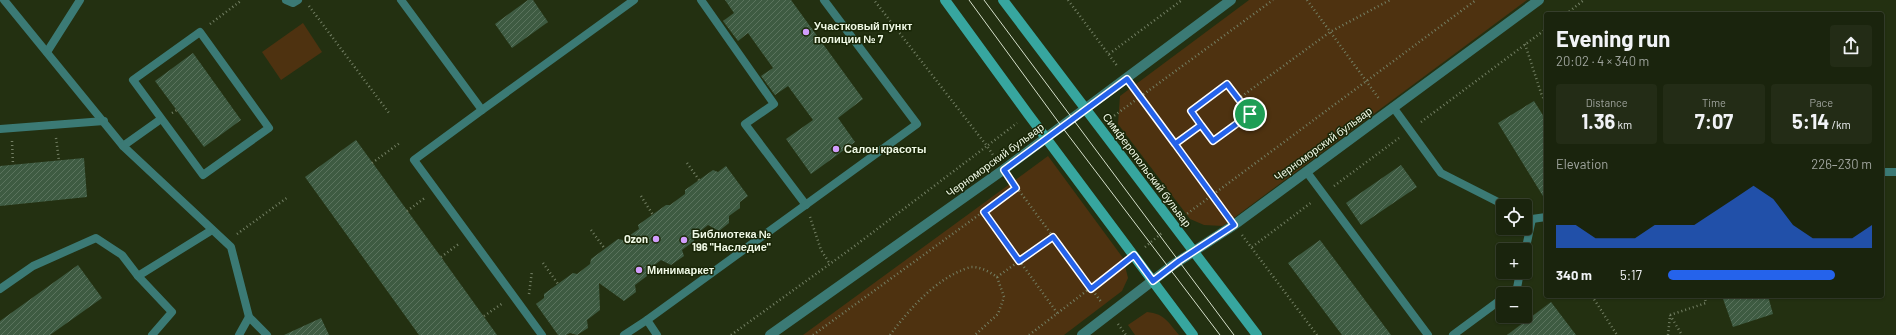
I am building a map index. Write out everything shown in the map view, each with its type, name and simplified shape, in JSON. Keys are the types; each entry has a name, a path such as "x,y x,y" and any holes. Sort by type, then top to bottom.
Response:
{"main road":[{"path":"945,0 1193,335"},
{"name":"Симферопольский бульвар","path":"1003,0 1257,335"}],"street":[{"name":"Черноморский бульвар","path":"770,335 1004,170 1232,0"},
{"name":"Черноморский бульвар","path":"1082,335 1194,251 1234,225 1389,107 1539,0"}],"lane":[{"path":"4,0 123,146 231,247 249,317 267,335"},
{"path":"47,52 80,0"},
{"path":"286,0 293,3 298,0"},
{"path":"401,0 482,110"},
{"path":"542,335 414,160 634,0"},
{"path":"702,0 774,104 745,124 806,205"},
{"path":"624,335 647,320 917,124 824,0"},
{"path":"200,32 269,128 203,175 161,119 133,80 200,32"},
{"path":"1389,107 1440,173 1496,201"},
{"path":"123,146 161,119"},
{"path":"0,129 104,121"},
{"path":"1306,171 1428,335"},
{"path":"1884,172 1896,172"},
{"path":"1532,217 1544,217"},
{"path":"138,276 212,230"},
{"path":"0,289 33,266 96,238 122,255 138,276 172,312 152,335"},
{"path":"1453,335 1496,303"},
{"path":"239,335 249,317"},
{"path":"647,320 657,335"}],"path":[{"path":"200,32 242,0"},
{"path":"304,0 389,113"},
{"path":"874,0 987,146"},
{"path":"1068,0 1211,195 1317,335"},
{"path":"1109,54 1182,0"},
{"path":"1110,119 1273,0"},
{"path":"1307,0 1366,81 1389,107"},
{"path":"1238,99 1330,32 1390,0"},
{"path":"1029,335 1091,289 1211,195 1476,0"},
{"path":"1569,12 1584,0"},
{"path":"1525,44 1544,99"},
{"path":"1227,84 1238,99 1250,114 1213,141 1191,111 1227,84"},
{"path":"731,335 830,264 1028,114"},
{"path":"55,124 58,161"},
{"path":"1175,144 1201,125"},
{"path":"11,128 13,165"},
{"path":"372,163 401,142"},
{"path":"687,163 699,180"},
{"path":"1004,170 1126,335"},
{"path":"813,335 1016,188"},
{"path":"407,211 436,190"},
{"path":"641,196 653,214"},
{"path":"231,247 237,233 288,197"},
{"path":"806,205 821,250 830,264"},
{"path":"984,212 1058,314"},
{"path":"591,230 604,249"},
{"path":"441,257 470,236"},
{"path":"997,277 1053,237"},
{"path":"543,263 558,284"},
{"path":"890,335 908,312 928,292 949,276 971,267 985,270 997,277 1004,297 998,314 974,335"},
{"path":"484,316 513,295"},
{"path":"1593,298 1617,335"},
{"path":"1670,315 1706,303 1705,298"},
{"path":"1668,335 1670,315"},
{"path":"1670,315 1682,335"}],"shaded area":[{"path":"1249,0 1527,0 1223,226 1204,225 1190,219 1118,124 1120,96"},
{"path":"303,23 322,52 281,80 262,52"},
{"path":"1048,156 1123,258 1128,278 1122,291 1064,335 803,335"},
{"path":"1147,312 1166,319 1179,335 1135,335 1128,325"}],"building":[{"path":"528,0 533,0 548,22 512,48 495,24"},
{"path":"725,0 791,0 863,99 838,118 855,142 811,174 786,139 813,120 788,86 775,95 761,76 773,68 748,33 738,41 723,21 734,13"},
{"path":"193,53 241,120 204,147 155,81"},
{"path":"1534,101 1544,117 1544,198 1498,123"},
{"path":"356,140 497,335 419,335 305,177"},
{"path":"84,158 87,197 0,206 0,166"},
{"path":"1401,165 1417,187 1361,225 1346,203"},
{"path":"726,166 748,196 740,202 740,208 729,216 729,223 719,231 708,225 694,236 694,241 682,250 684,256 671,265 661,260 647,271 647,276 635,285 636,292 624,301 599,283 600,310 587,320 588,328 577,335 570,333 566,335 558,335 536,304 544,298 544,294 573,273 577,274 590,264 591,259 618,239 623,240 639,229 638,225 666,205 670,205 685,194 685,190 713,170 718,172"},
{"path":"1320,240 1391,335 1342,335 1288,263"},
{"path":"78,265 102,298 50,335 0,335 0,321"},
{"path":"1723,298 1769,298 1773,314 1733,327"},
{"path":"1551,302 1576,335 1507,335 1523,323 1532,323 1532,316"},
{"path":"321,318 329,335 284,335"}],"tram line":[{"path":"969,0 1062,127 1220,335"},
{"path":"984,0 1234,335"}],"place":[{"name":"Участковый пункт полиции № 7","path":"806,32"},
{"name":"Салон красоты","path":"836,149"},
{"name":"Ozon","path":"656,239"},
{"name":"Библиотека № 196 \"Наследие\"","path":"684,240"},
{"name":"Минимаркет","path":"639,270"}],"route":[{"path":"1250,114 1213,141 1201,125 1175,144 1127,79 1004,170 1016,188 984,212 1019,261 1053,237 1091,289 1134,255 1153,281 1179,261 1234,225 1175,144 1201,125 1191,111 1227,84 1250,114"}]}
